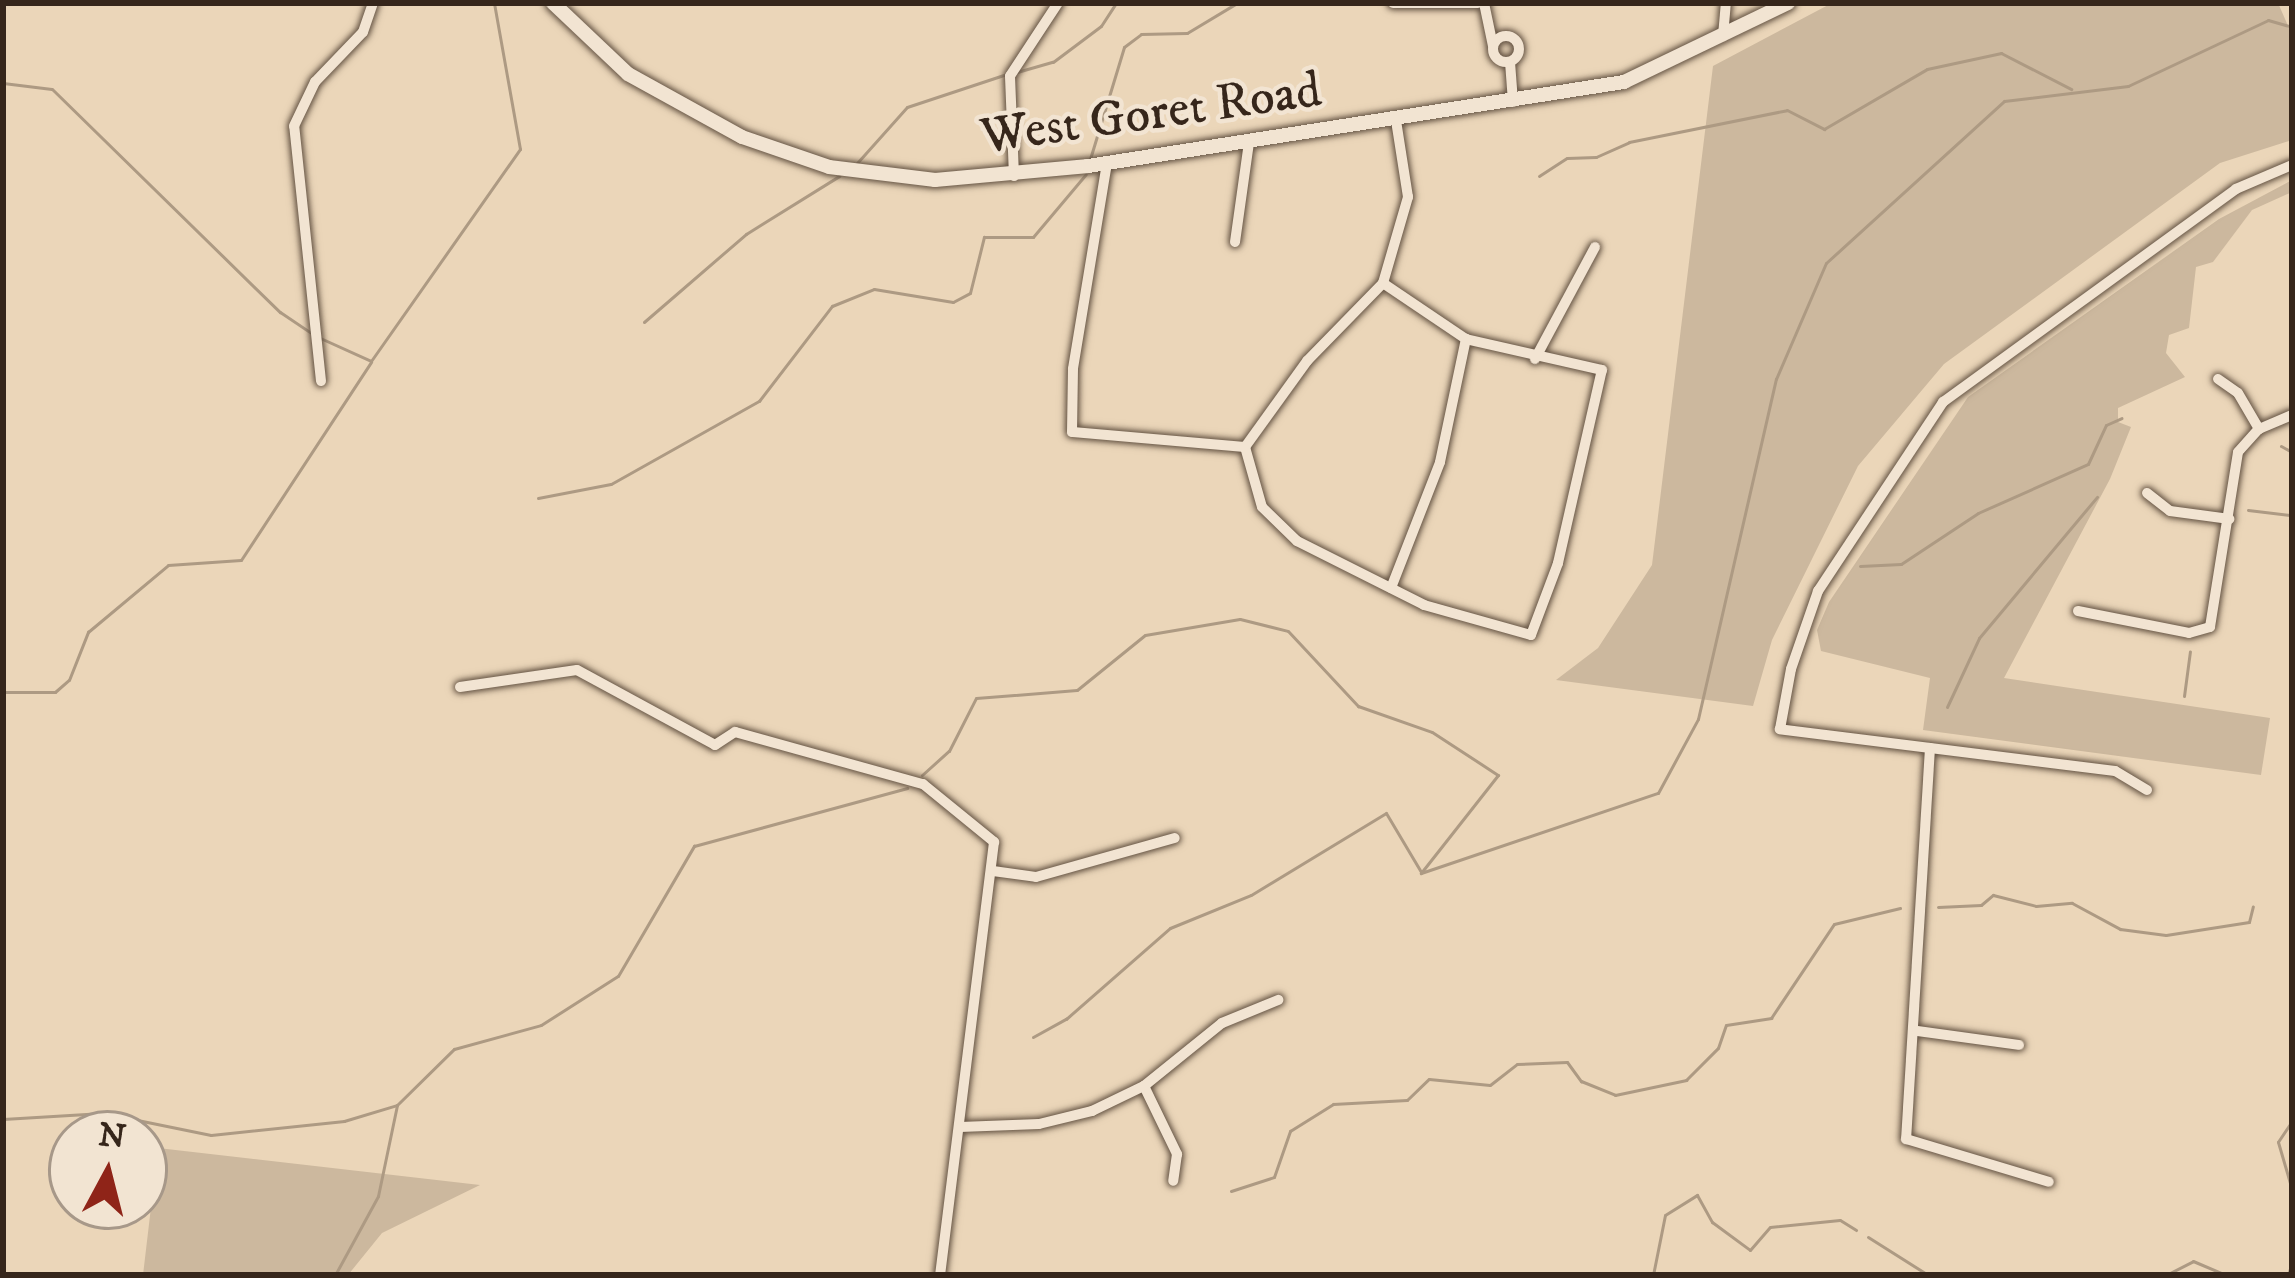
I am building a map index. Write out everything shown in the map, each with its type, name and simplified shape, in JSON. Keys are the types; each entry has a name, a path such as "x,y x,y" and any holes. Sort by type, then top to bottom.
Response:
{"street":[{"path":"321,380 294,126 315,82 364,32 373,3"},
{"name":"West Goret Road","path":"553,3 628,74 776,150 878,175 1014,176 1624,82 1722,40 1788,3"},
{"path":"1014,176 1010,76 1058,3"},
{"path":"1393,3 1481,3 1518,52 1510,62 1513,102"},
{"path":"1722,40 1726,3"},
{"path":"1490,18 1496,58 1510,62"},
{"path":"1493,46 1509,37"},
{"path":"1245,447 1307,361 1382,283 1408,197 1396,120"},
{"path":"1235,242 1249,143"},
{"path":"1107,163 1073,369 1070,422 1082,437 1245,447"},
{"path":"2147,790 2115,771 1780,729 1818,591 1943,402 2236,189 2292,165"},
{"path":"1535,359 1595,247"},
{"path":"1245,447 1276,526 1391,588 1528,638 1558,563 1601,370 1535,359 1466,339 1382,283"},
{"path":"1391,588 1440,462 1466,339"},
{"path":"2218,379 2238,393 2260,429"},
{"path":"2078,611 2189,633 2210,627 2238,452 2260,429 2292,415"},
{"path":"2147,493 2170,511 2229,519"},
{"path":"460,687 578,670 715,745 735,733 923,784 994,842 940,1275"},
{"path":"1930,748 1918,861 1917,1031 1906,1138 2049,1182"},
{"path":"993,871 1036,877 1175,838"},
{"path":"960,1127 1039,1124 1144,1086 1222,1023 1278,1000"},
{"path":"1917,1031 2019,1045"},
{"path":"1144,1086 1177,1154 1173,1181"}],"shaded area":[{"path":"1832,3 2278,3 2292,35 2292,140 2220,163 1944,364 1858,466 1772,640 1753,706 1556,680 1598,648 1652,565 1713,66"},
{"path":"2292,180 2292,192 2252,210 2213,262 2196,267 2189,328 2169,335 2166,353 2185,377 2118,408 2118,422 2131,427 2110,479 2004,678 2270,718 2261,775 1923,730 1930,678 1821,651 1817,630 1829,602 1968,397 2219,219"},
{"path":"168,1149 480,1185 382,1233 348,1275 143,1275 148,1230 168,1230"}],"waterway":[{"path":"318,337 371,361 520,149 494,3"},
{"path":"1017,72 1053,62 1101,26 1116,3"},
{"path":"1090,159 1124,47 1141,34 1187,33 1237,3"},
{"path":"922,775 949,751 976,698 1077,690 1145,635 1240,619 1288,631 1358,706 1432,732 1498,775 1421,873 1658,793 1698,719 1776,379 1826,263 2004,101 2128,86 2268,20 2292,27"},
{"path":"1539,176 1567,158 1596,157 1629,142 1787,110 1824,129 1927,69 2001,53 2071,89"},
{"path":"857,163 907,107 1007,74"},
{"path":"3,83 52,89 280,312 310,332"},
{"path":"538,498 611,484 759,401 832,306 874,289 953,302 970,293 984,237 1033,237 1086,174"},
{"path":"644,322 746,234 839,176"},
{"path":"3,692 55,692 69,680 88,632 168,565 241,560 371,362"},
{"path":"1860,566 1901,564 1978,513 2088,464 2106,425 2122,418"},
{"path":"2281,446 2292,452"},
{"path":"1947,707 1979,638 2097,497"},
{"path":"2248,510 2290,515 2292,499"},
{"path":"2184,696 2190,651"},
{"path":"335,1275 378,1196 397,1105 454,1049 541,1025 618,976 694,846 907,788"},
{"path":"1033,1037 1066,1019 1170,928 1251,895 1386,813 1421,872"},
{"path":"1938,907 1981,905 1993,895 2036,906 2072,903 2120,929 2166,935 2249,922 2253,906"},
{"path":"1231,1191 1274,1177 1290,1131 1333,1104 1407,1100 1429,1079 1490,1085 1517,1064 1567,1062 1581,1081 1615,1095 1686,1080 1718,1048 1726,1025 1771,1018 1834,924 1900,908"},
{"path":"3,1119 103,1113 211,1135 344,1121 397,1105"},
{"path":"2292,1121 2278,1142 2292,1190"},
{"path":"1653,1275 1665,1215 1697,1195 1712,1222 1750,1250 1770,1227 1840,1220 1856,1230"},
{"path":"1868,1237 1928,1275"},
{"path":"2166,1275 2193,1261 2226,1275"},
{"path":"2288,1275 2292,1262"}]}
